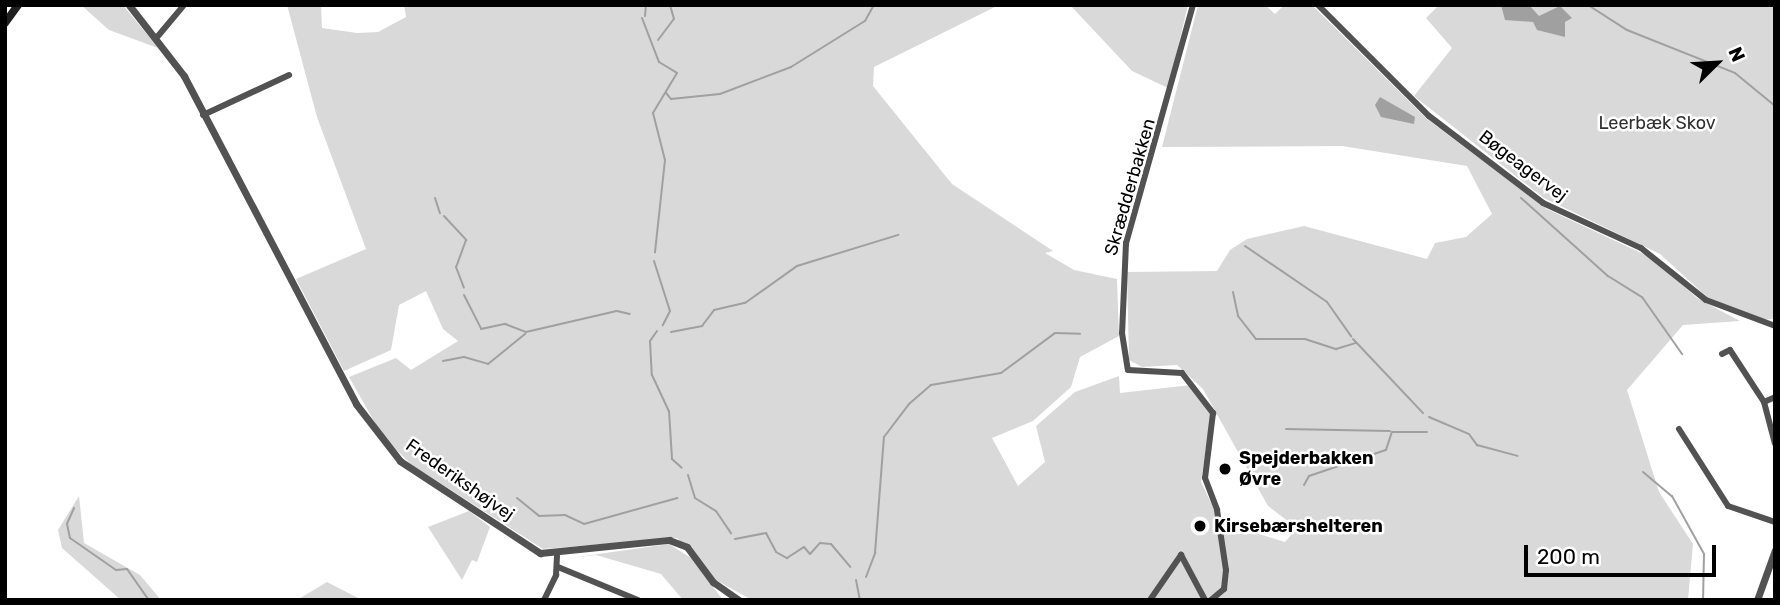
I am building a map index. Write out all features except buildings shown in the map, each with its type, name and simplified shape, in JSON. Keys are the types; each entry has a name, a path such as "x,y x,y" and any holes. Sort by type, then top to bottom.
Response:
{"main road":[{"path":"5,23 18,5"}],"street":[{"name":"Frederikshøjvej","path":"129,5 158,36 203,115 340,376 383,444 417,474 521,542 557,555 669,540 687,547 713,582 739,600"},
{"path":"158,36 184,5"},
{"name":"Skrædderbakken","path":"1194,5 1126,243 1122,333 1128,370 1182,373 1213,412 1205,478 1226,570 1224,589 1211,600"},
{"name":"Bøgeagervej","path":"1318,5 1429,116 1543,202 1641,247 1706,300 1775,326"},
{"path":"203,115 289,75"},
{"path":"1722,354 1730,350 1765,402 1775,444"},
{"path":"1765,402 1775,397"},
{"path":"1679,429 1728,506 1775,522"},
{"path":"1757,600 1775,550"},
{"path":"544,600 558,567 557,555"},
{"path":"1150,600 1181,555 1205,600"},
{"path":"558,567 638,600"}],"green space":[{"path":"81,5 123,5 158,48 109,30"},
{"path":"287,5 321,5 322,28 357,33 378,32 406,17 404,5 999,5 874,67 873,86 952,184 1053,251 1045,253 1074,270 1117,279 1119,336 1080,357 1071,387 1033,421 992,438 1018,486 1045,462 1036,426 1075,392 1119,376 1120,393 1191,385 1211,414 1201,482 1226,534 1259,534 1285,542 1297,528 1268,506 1203,389 1177,365 1142,367 1129,360 1127,272 1217,271 1230,250 1247,239 1304,226 1427,259 1435,243 1466,237 1492,214 1467,166 1342,146 1162,147 1198,5 1265,5 1275,14 1284,5 1312,5 1427,119 1547,209 1654,259 1697,298 1740,321 1683,325 1627,390 1659,492 1693,544 1688,600 752,600 716,580 677,538 543,549 412,465 383,437 349,377 396,358 411,370 458,341 443,329 426,291 399,305 391,350 344,371 296,279 366,249 317,117"},
{"path":"1070,5 1188,5 1168,88 1132,71"},
{"name":"Leerbæk Skov","path":"1439,5 1775,5 1775,319 1753,320 1707,297 1660,254 1544,198 1414,96 1452,48 1426,18"},
{"path":"79,496 84,543 140,575 161,600 121,600 62,548 58,530"},
{"path":"469,511 490,527 477,562 472,560 462,580 428,527"},
{"path":"669,544 691,558 723,600 683,600 661,574 596,555 570,558"},
{"path":"327,582 362,600 297,600"}],"shaded area":[{"path":"1501,5 1529,5 1539,16 1560,6 1572,18 1565,22 1565,37 1537,30 1533,22 1505,20"},
{"path":"1380,97 1415,117 1414,124 1381,117 1375,105"}],"waterway":[{"path":"645,16 646,5"},
{"path":"658,40 674,19 670,5"},
{"path":"666,93 671,99 720,94 791,67 865,21 874,5"},
{"path":"1588,5 1627,30 1735,73 1775,106"},
{"path":"642,18 659,62 677,73 653,113 665,160 655,252"},
{"path":"435,198 440,213"},
{"path":"1521,198 1608,276 1642,297 1682,354"},
{"path":"444,216 466,240 456,267 464,288"},
{"path":"671,332 702,326 714,310 745,303 797,266 898,235"},
{"path":"1245,246 1327,302 1351,336"},
{"path":"654,261 670,311 663,325"},
{"path":"1233,292 1238,316 1256,339 1305,339 1336,349 1356,343"},
{"path":"464,295 481,329 505,324 526,332 617,311 630,314"},
{"path":"657,331 650,341 652,375 669,411 672,459 682,468"},
{"path":"866,577 875,553 884,437 909,404 931,385 1001,373 1055,333 1080,334"},
{"path":"443,361 464,357 488,364 525,334"},
{"path":"1353,339 1423,413"},
{"path":"1429,417 1469,434 1477,445 1518,456"},
{"path":"1286,429 1390,431"},
{"path":"1304,485 1309,476 1386,450 1392,432 1427,432"},
{"path":"1643,472 1672,496 1704,554 1703,600"},
{"path":"688,475 695,498 716,511 731,533"},
{"path":"517,498 539,516 565,515 584,524 677,498"},
{"path":"74,508 67,524 70,538 116,570 127,569 149,600"},
{"path":"735,539 766,533 776,552 787,558 804,547 810,554 820,543 831,544 850,567"},
{"path":"856,580 860,600"}],"place":[{"name":"Spejderbakken Øvre","path":"1225,469"},
{"name":"Kirsebærshelteren","path":"1200,526"}]}
